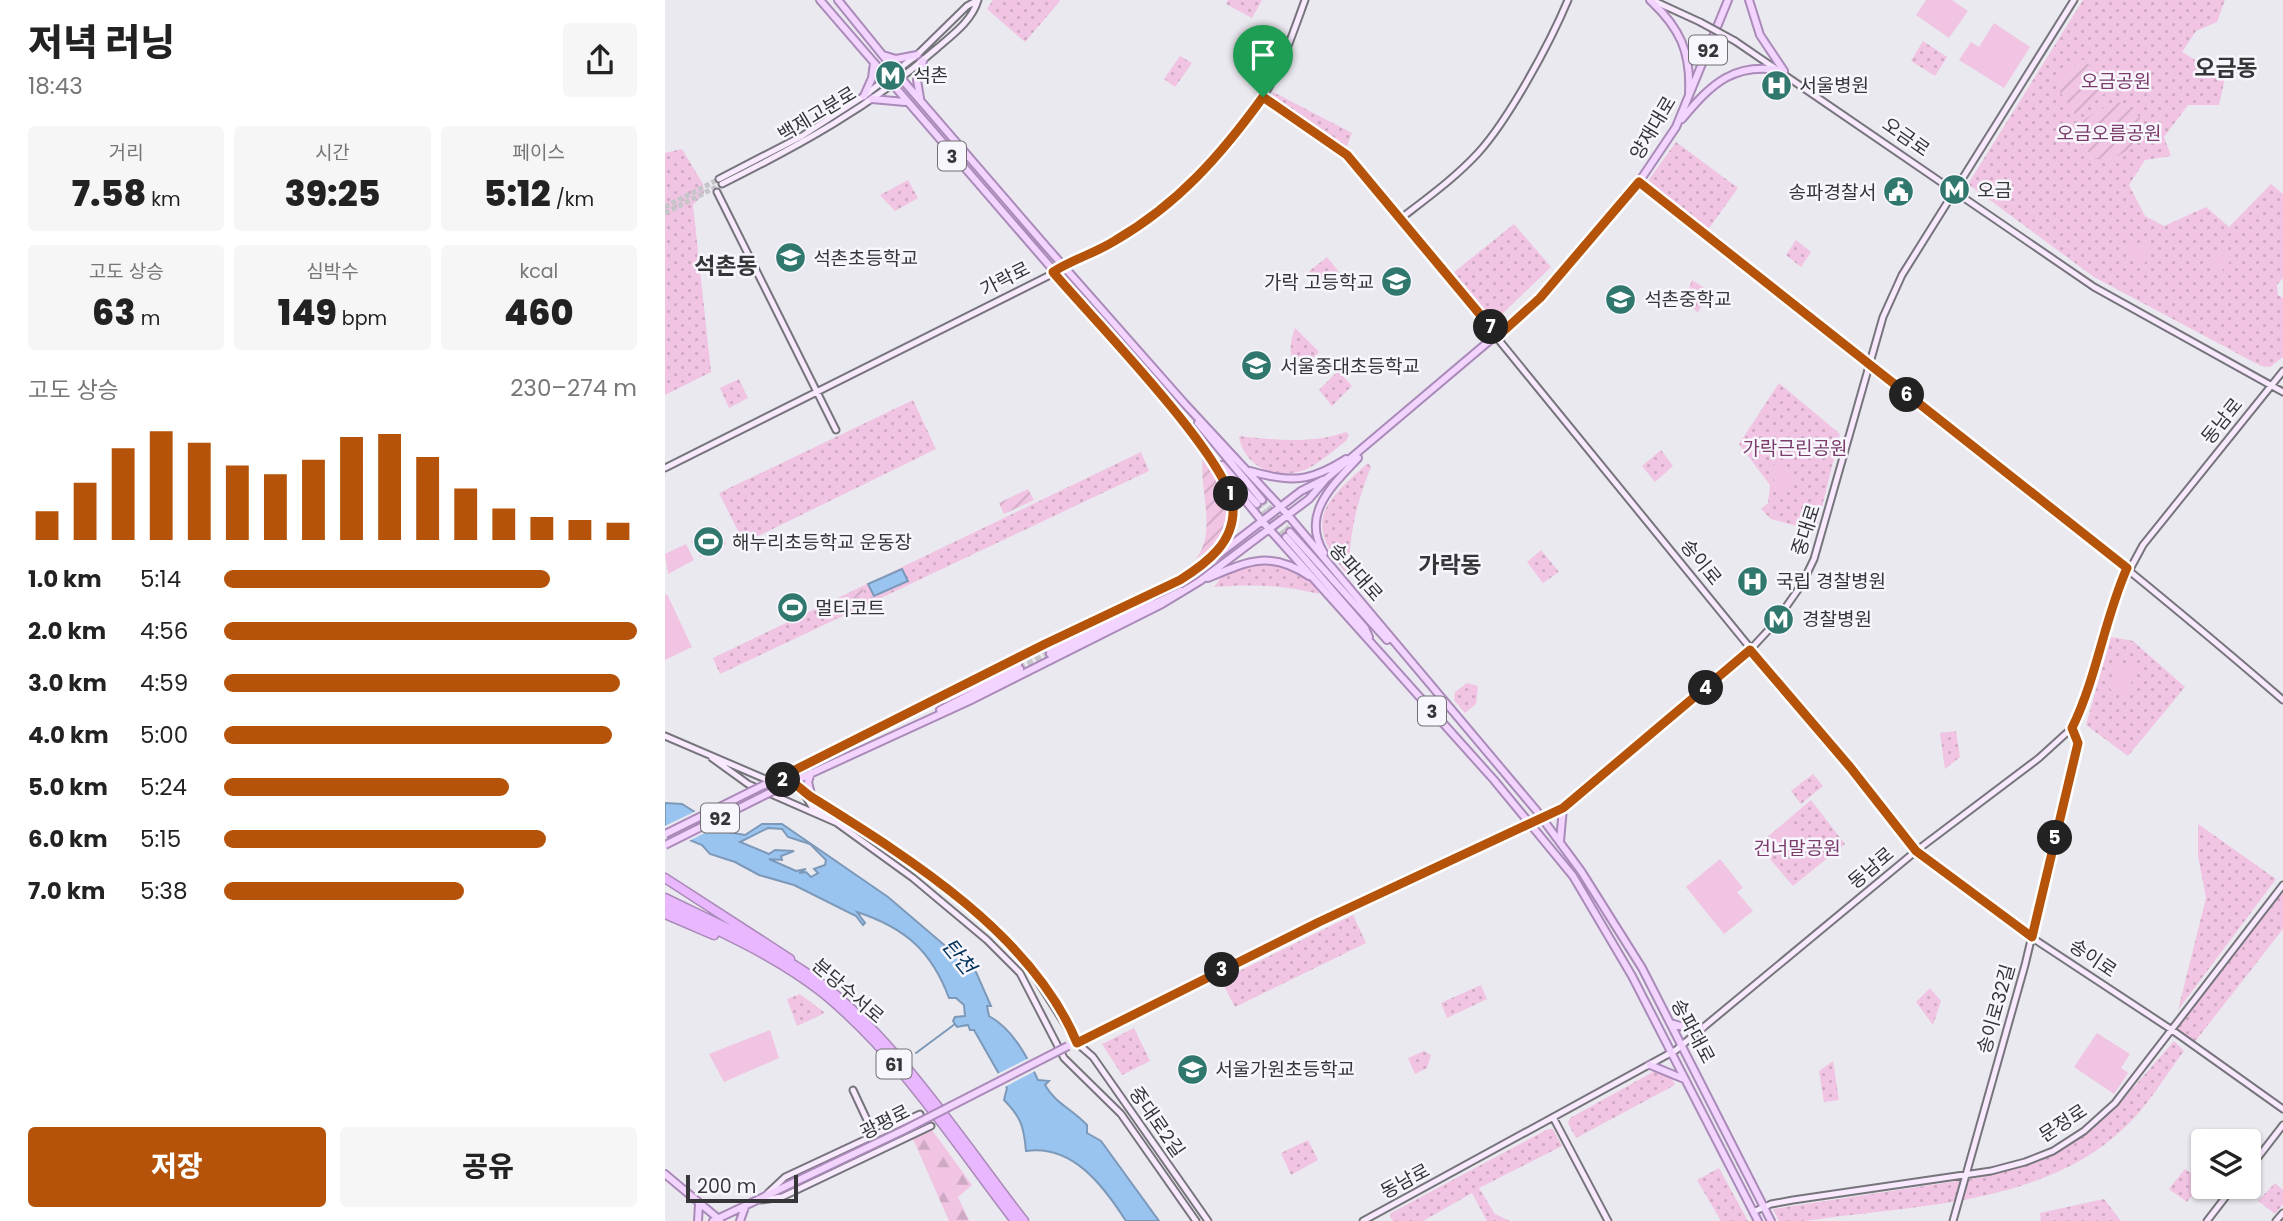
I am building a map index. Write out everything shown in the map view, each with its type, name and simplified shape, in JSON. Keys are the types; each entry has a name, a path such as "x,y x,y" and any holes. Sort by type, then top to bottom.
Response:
{"highway":[{"path":"665,878 774,946 812,976"},
{"name":"분당수서로","path":"665,898 812,976 892,1052 1024,1221"},
{"name":"분당수서로","path":"665,905 740,942 795,974 850,1017 906,1078 1015,1221"},
{"path":"665,914 720,937 740,942"}],"main road":[{"name":"3","path":"820,0 905,102 1258,505"},
{"name":"송파대로","path":"838,0 881,55 1063,265 1185,404 1287,514 1397,648 1542,817 1624,938 1682,1045 1771,1221"},
{"path":"1651,0 1669,18 1685,46 1689,61 1689,100"},
{"name":"양재대로","path":"665,845 775,790 984,694 1188,590 1309,499 1326,479 1540,298 1639,182 1676,127 1728,0"},
{"path":"1749,0 1760,35 1784,71"},
{"path":"881,55 894,59 917,55"},
{"path":"920,100 917,80 923,61"},
{"path":"864,96 873,78 874,63"},
{"path":"1676,127 1711,88 1726,77 1752,68 1784,71"},
{"path":"872,99 905,102"},
{"name":"3","path":"1185,404 1258,505"},
{"path":"1185,423 1218,467 1258,505 1262,521 1285,536 1320,584 1371,642"},
{"path":"1248,470 1285,479 1319,476 1371,443"},
{"path":"1334,570 1319,545 1315,530 1319,504 1371,443"},
{"path":"1198,569 1220,548 1231,528 1232,497 1218,467"},
{"name":"양재대로","path":"665,834 922,708 1045,644 1180,580 1301,491 1326,479"},
{"path":"1258,505 1271,497"},
{"path":"1285,536 1293,526 1297,527"},
{"name":"3","path":"1285,536 1365,628 1371,642"},
{"name":"3","path":"1285,536 1397,648"},
{"path":"1200,581 1241,565 1264,560 1288,564 1320,584"},
{"name":"양재대로","path":"1180,580 1171,589 1049,651 1173,593 1188,590"},
{"name":"송파대로","path":"1371,642 1573,876 1607,930 1758,1221"},
{"name":"양재대로","path":"922,708 1019,666 948,704 926,719"},
{"path":"811,773 808,782 812,798"},
{"path":"1560,843 1563,808"},
{"path":"1670,1023 1687,1028 1701,1028"},
{"name":"중대로","path":"1067,1046 1077,1043"},
{"name":"광평로","path":"718,1220 904,1130 1067,1046"},
{"path":"1650,1065 1684,1079"},
{"path":"665,1174 718,1220"},
{"path":"698,1221 699,1205"},
{"path":"740,1221 745,1208"}],"street":[{"name":"백제고분로","path":"978,0 971,16 923,61 892,85 825,131 720,181 802,136 864,96 917,55 967,6 978,0"},
{"name":"가락로","path":"665,468 1063,265 1107,246 1164,208 1197,180 1231,141 1263,97 1305,0"},
{"path":"1400,219 1458,172 1492,136 1559,22 1568,0"},
{"name":"오금로","path":"1651,0 1700,22 1784,71 2094,287 2283,392"},
{"name":"중대로","path":"1077,1043 1309,927 1563,808 1750,650 1774,624 1802,584 1814,559 1883,317 1902,275 2074,0"},
{"name":"송이로","path":"1263,97 1347,155 1498,336 1750,650 1850,767 1916,851 2032,937 2172,1030 2283,1109"},
{"path":"1639,182 2127,568 2283,700"},
{"path":"717,192 836,430"},
{"name":"동남로","path":"1363,1221 1670,1054 1916,851 2038,759 2072,728 2090,687 2107,620 2127,568 2283,371"},
{"name":"송이로32길","path":"1953,1221 2032,937 2078,743 2072,728"},
{"path":"665,736 763,778 792,782 812,798 894,849 990,926 1027,964 1077,1043"},
{"path":"710,756 748,784 837,823"},
{"path":"804,792 812,807 949,908 1020,973 1064,1058 1121,1114 1196,1221"},
{"name":"문정로","path":"1753,1212 1793,1200 1965,1175 2025,1162 2053,1151 2084,1131 2115,1102 2283,885"},
{"name":"중대로2길","path":"1077,1043 1093,1057 1208,1221"},
{"path":"1084,1060 1093,1057"},
{"name":"광평로","path":"853,1090 873,1135"},
{"path":"761,1200 785,1177 920,1114"},
{"path":"1554,1119 1608,1221"},
{"path":"901,1122 913,1122 916,1129 913,1135"},
{"path":"2261,1153 2283,1125"},
{"path":"761,1200 782,1197 931,1126"},
{"path":"2207,1221 2224,1199"},
{"path":"2276,1221 2283,1213"}],"green space":[{"path":"993,0 1060,1 1025,42 987,9"},
{"path":"1228,0 1262,0 1252,18 1226,4"},
{"path":"1926,0 1952,0 1968,11 1949,38 1916,15"},
{"name":"오금공원","path":"2083,0 2225,0 2217,22 2196,31 2182,52 2225,78 2219,105 2188,105 2164,137 2171,156 2145,160 2129,185 2145,216 2164,226 2206,207 2229,227 2271,184 2283,194 2283,278 2277,285 2278,295 2283,298 2283,357 2270,367 2261,366 2094,277 1968,184"},
{"path":"1994,23 2030,47 2004,88 1959,60 1971,42 1979,47"},
{"path":"1923,41 1947,57 1935,76 1911,61"},
{"path":"1180,56 1192,63 1175,87 1164,79"},
{"path":"2082,59 2112,84 2109,90 2076,116 2055,84"},
{"path":"1273,92 1352,133 1345,151 1269,100"},
{"name":"오금오름공원","path":"2117,102 2134,110 2138,115 2143,132 2142,139 2122,154 2106,160 2098,159 2084,146 2076,132 2088,117"},
{"path":"1676,142 1738,188 1707,231 1645,185"},
{"path":"682,149 703,184 704,193 693,205 711,372 665,395 665,153"},
{"path":"908,180 918,198 895,211 880,195"},
{"path":"1514,224 1551,267 1499,317 1489,316 1453,273"},
{"path":"1796,240 1811,252 1801,267 1786,255"},
{"path":"2143,242 2153,250 2144,264 2128,254 2126,247"},
{"path":"2220,248 2232,259 2220,273 2207,262"},
{"path":"1327,257 1342,276 1318,286 1307,273"},
{"path":"1692,280 1708,290 1698,313 1685,300"},
{"path":"1295,328 1319,352 1300,371 1293,361 1291,351"},
{"path":"1338,371 1352,386 1332,406 1319,390"},
{"path":"739,379 748,398 729,408 720,388"},
{"name":"가락근린공원","path":"1779,383 1840,434 1817,527 1812,530 1771,519 1761,509 1768,503 1770,485 1739,444"},
{"path":"913,400 936,449 744,543 719,493"},
{"path":"1346,432 1349,435 1346,441 1320,461 1299,472 1288,474 1276,473 1256,465 1242,447 1239,436 1307,440"},
{"path":"1661,450 1673,466 1655,482 1642,466"},
{"path":"1141,452 1149,471 720,674 713,658"},
{"path":"1203,455 1219,483 1227,510 1220,535 1211,547 1196,559 1206,535 1207,522"},
{"path":"1782,460 1796,481 1781,491 1767,469"},
{"path":"1368,463 1371,467 1357,507 1352,536 1350,578 1326,543 1322,529 1323,516 1338,491"},
{"path":"1028,489 1034,500 1004,514 999,503"},
{"name":"해누리초등학교 운동장","path":"718,527 726,544 700,557 691,541"},
{"path":"686,544 694,560 668,574 665,554"},
{"path":"1541,550 1559,572 1543,583 1527,562"},
{"path":"1258,562 1285,566 1302,573 1319,594 1267,586 1214,587 1222,576"},
{"path":"862,587 865,594 819,617 815,609"},
{"path":"667,594 692,647 665,660 665,595"},
{"path":"2111,637 2133,641 2185,687 2128,756 2086,725"},
{"path":"2116,663 2135,667 2129,694 2110,690"},
{"path":"1467,683 1478,686 1476,704 1465,713 1454,700 1455,692"},
{"path":"1956,731 1960,757 1945,769 1940,733"},
{"path":"1813,774 1823,786 1801,804 1791,791"},
{"name":"건너말공원","path":"1811,800 1845,844 1793,886 1758,845"},
{"path":"2198,824 2276,879 2178,1010 2206,898 2198,856"},
{"path":"1790,827 1802,842 1786,855 1773,839"},
{"path":"1720,859 1743,888 1737,892 1753,911 1724,934 1686,887"},
{"path":"2279,891 2283,894 2283,929 2193,1044 2172,1030"},
{"path":"1353,915 1366,943 1235,1007 1221,980"},
{"path":"1481,985 1487,999 1447,1018 1441,1003"},
{"path":"1930,988 1941,1001 1933,1025 1916,1002"},
{"path":"800,994 825,1013 797,1026 787,999"},
{"path":"1134,1028 1150,1061 1122,1075 1102,1044"},
{"path":"770,1030 779,1058 724,1082 709,1054"},
{"path":"2097,1033 2130,1054 2121,1068 2128,1073 2114,1094 2074,1067"},
{"path":"2174,1041 2184,1051 2133,1119 2092,1153 2056,1173 1974,1198 1888,1211 1804,1221 1779,1221 1773,1209 1983,1177 2049,1156 2120,1103"},
{"path":"1424,1051 1431,1055 1427,1068 1415,1074 1408,1058"},
{"path":"1833,1061 1839,1100 1824,1102 1819,1071"},
{"path":"1660,1068 1667,1069 1675,1085 1576,1138 1568,1123 1570,1118"},
{"path":"1548,1129 1553,1129 1562,1146 1479,1188 1495,1214 1510,1221 1487,1221 1472,1193 1423,1221 1393,1221 1390,1217 1391,1213"},
{"path":"932,1130 972,1185 958,1197 969,1221 949,1221 913,1139"},
{"path":"1308,1140 1318,1160 1291,1175 1281,1153"},
{"path":"1719,1168 1748,1221 1721,1221 1697,1180"},
{"path":"2185,1169 2191,1173 2191,1197 2187,1202 2169,1189"},
{"path":"2275,1183 2283,1190 2283,1204 2275,1214 2258,1201"},
{"path":"2104,1199 2121,1221 2041,1221 2040,1213"}],"water":[{"path":"902,569 908,581 874,596 868,584"},
{"name":"탄천","path":"665,803 682,804 727,832 745,835 762,824 782,824 888,897 976,972 991,1006 987,1006 989,1016 1005,1028 1018,1043 1038,1080 1049,1081 1045,1085 1053,1096 1087,1125 1087,1133 1101,1141 1159,1221 1126,1221 1107,1194 1085,1170 1058,1154 1026,1151 1021,1123 1004,1100 1007,1088 974,1030 970,1030 968,1025 957,1027 953,1021 955,1017 965,1016 964,1005 956,998 949,998 934,967 903,934 857,912 865,923 863,925 856,916 794,885 759,875 735,862 710,854 702,845 665,830","holes":["768,828 782,829 788,837 810,844 826,860 825,865 814,869 818,873 811,877 806,872 799,873 806,869 796,871 769,859 782,860 781,856 794,851 775,850 769,854 740,842"]}],"pier":[{"path":"698,810 722,824 687,842 665,833 665,826"},
{"path":"1031,1057 1037,1070 1003,1088 995,1075"}],"waterway":[{"path":"916,1053 955,1024"}],"tunnel":[{"path":"665,207 719,179"},
{"path":"665,213 722,184"},
{"path":"1262,500 1290,532"},
{"path":"1257,504 1286,537"},
{"path":"1018,665 1048,649"},
{"path":"1020,669 1050,654"}],"place":[{"name":"석촌","path":"890,75"},
{"name":"서울병원","path":"1776,85"},
{"name":"오금","path":"1954,190"},
{"name":"송파경찰서","path":"1899,192"},
{"name":"석촌초등학교","path":"790,258"},
{"name":"가락 고등학교","path":"1397,282"},
{"name":"석촌중학교","path":"1621,299"},
{"name":"서울중대초등학교","path":"1257,366"},
{"name":"해누리초등학교 운동장","path":"709,542"},
{"name":"국립 경찰병원","path":"1753,581"},
{"name":"멀티코트","path":"792,608"},
{"name":"경찰병원","path":"1779,619"},
{"name":"서울가원초등학교","path":"1192,1069"}],"district":[{"name":"오금동","path":"2226,68"},
{"name":"석촌동","path":"726,266"},
{"name":"가락동","path":"1450,565"}],"route":[{"path":"1263,97 1347,155 1498,336 1540,298 1639,182 2127,568 2107,620 2090,687 2072,728 2078,743 2032,937 1916,851 1850,767 1750,650 1563,808 1389,888 1077,1043 1027,964 990,926 894,849 812,798 792,782 777,779 1045,644 1180,580 1198,569 1220,548 1231,528 1233,508 1229,487 1218,467 1185,423 1053,272 1063,265 1098,251 1164,208 1197,180 1231,141 1263,97"}]}
